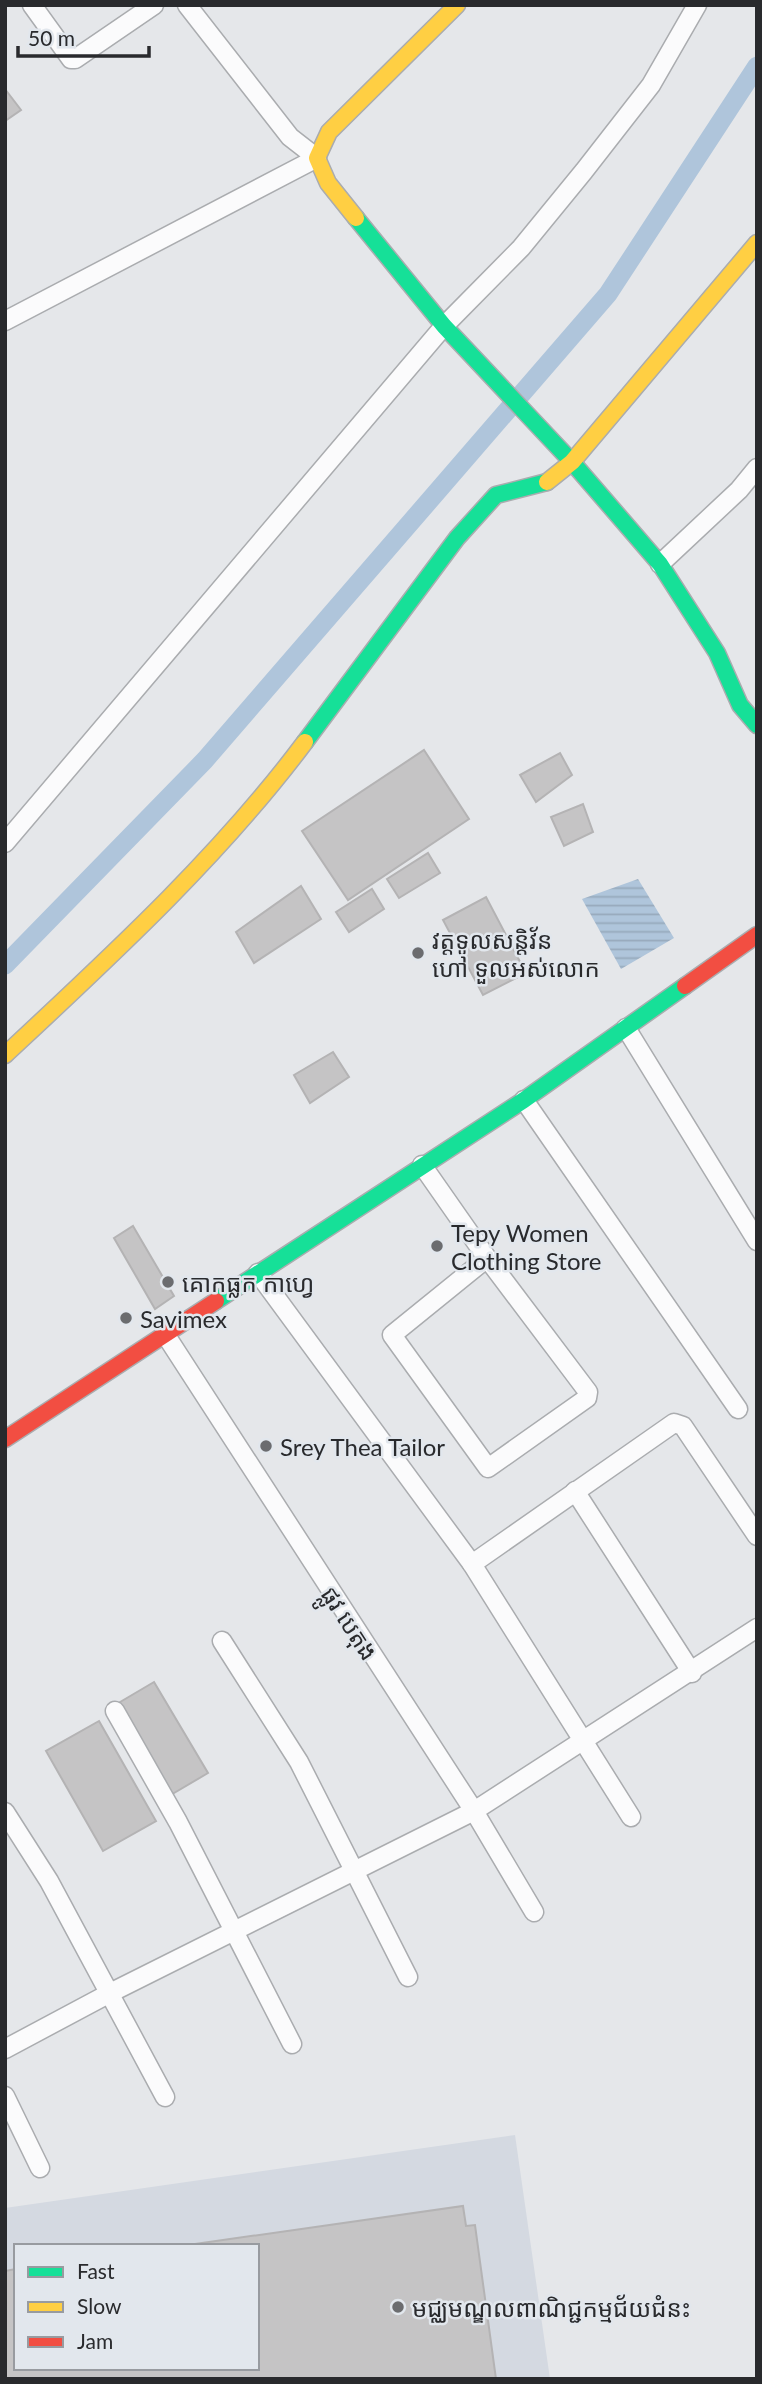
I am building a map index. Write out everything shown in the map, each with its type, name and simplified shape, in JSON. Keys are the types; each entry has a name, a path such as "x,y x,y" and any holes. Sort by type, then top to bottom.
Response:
{"street":[{"path":"32,5 71,59 75,59 155,5"},
{"path":"187,5 290,137 317,158 328,183 444,326 566,457 660,564 717,653 740,705 757,725"},
{"path":"5,321 317,158 329,132 457,5"},
{"path":"5,843 444,326 521,248 584,172 651,85 697,5"},
{"path":"5,1055 88,978 259,803 457,538 496,495 543,485 757,243"},
{"path":"660,564 739,490 757,468"},
{"path":"5,1439 524,1100 757,936"},
{"path":"626,1028 757,1241"},
{"path":"524,1100 738,1409"},
{"path":"422,1165 589,1395 491,1467 485,1467 392,1335 487,1258"},
{"path":"258,1273 472,1564 631,1817"},
{"name":"ផ្លូវ បេតុង","path":"165,1334 474,1811 534,1912"},
{"path":"472,1564 575,1491 679,1423 757,1536"},
{"path":"575,1491 692,1673"},
{"path":"5,2049 110,1993 474,1811 757,1629"},
{"path":"222,1641 299,1762 408,1977"},
{"path":"115,1711 178,1822 292,2044"},
{"path":"5,1812 49,1881 165,2097"},
{"path":"5,2096 40,2168"}],"shaded area":[{"name":"មជ្ឈមណ្ឌលពាណិជ្ជកម្មជ័យជំនះ","path":"515,2135 550,2379 5,2379 5,2208"}],"water":[{"path":"638,879 674,938 621,969 582,899"}],"building":[{"path":"5,89 21,110 5,121"},
{"path":"424,750 469,819 348,900 302,831"},
{"path":"560,753 572,775 536,802 520,775"},
{"path":"583,804 593,832 564,846 551,817"},
{"path":"428,853 440,873 399,898 387,879"},
{"path":"301,886 321,919 254,963 236,932"},
{"path":"372,889 384,909 349,932 336,912"},
{"path":"486,897 526,973 483,995 443,920"},
{"path":"333,1052 349,1077 310,1103 294,1075"},
{"path":"133,1226 174,1296 155,1309 114,1238"},
{"path":"154,1682 208,1773 169,1796 115,1705"},
{"path":"99,1721 156,1821 103,1851 46,1751"},
{"path":"463,2206 466,2226 475,2225 496,2379 5,2379 5,2271 14,2269 14,2370 259,2370 259,2244 195,2244"}],"waterway":[{"path":"5,965 205,760 608,294 757,66"}],"traffic: fast":[{"path":"356,218 444,326 572,462 660,564 717,653 740,705 757,725"},
{"path":"305,742 457,538 496,495 547,482"},
{"path":"216,1301 524,1100 685,986"}],"traffic: slow":[{"path":"356,218 328,183 317,158 329,132 457,5"},
{"path":"547,482 572,462 757,243"},
{"path":"5,1055 200,866 237,826 305,742"}],"traffic: jam":[{"path":"685,986 757,935"},
{"path":"5,1439 216,1301"}],"place":[{"name":"វត្តទូលសន្តិវ័ន ហៅ ទួលអស់លោក","path":"418,953"},
{"name":"Tepy Women Clothing Store","path":"437,1246"},
{"name":"គោកធ្លក កាហ្វេ","path":"168,1282"},
{"name":"Savimex","path":"126,1318"},
{"name":"Srey Thea Tailor","path":"266,1446"},
{"name":"មជ្ឈមណ្ឌលពាណិជ្ជកម្មជ័យជំនះ","path":"398,2307"}]}
